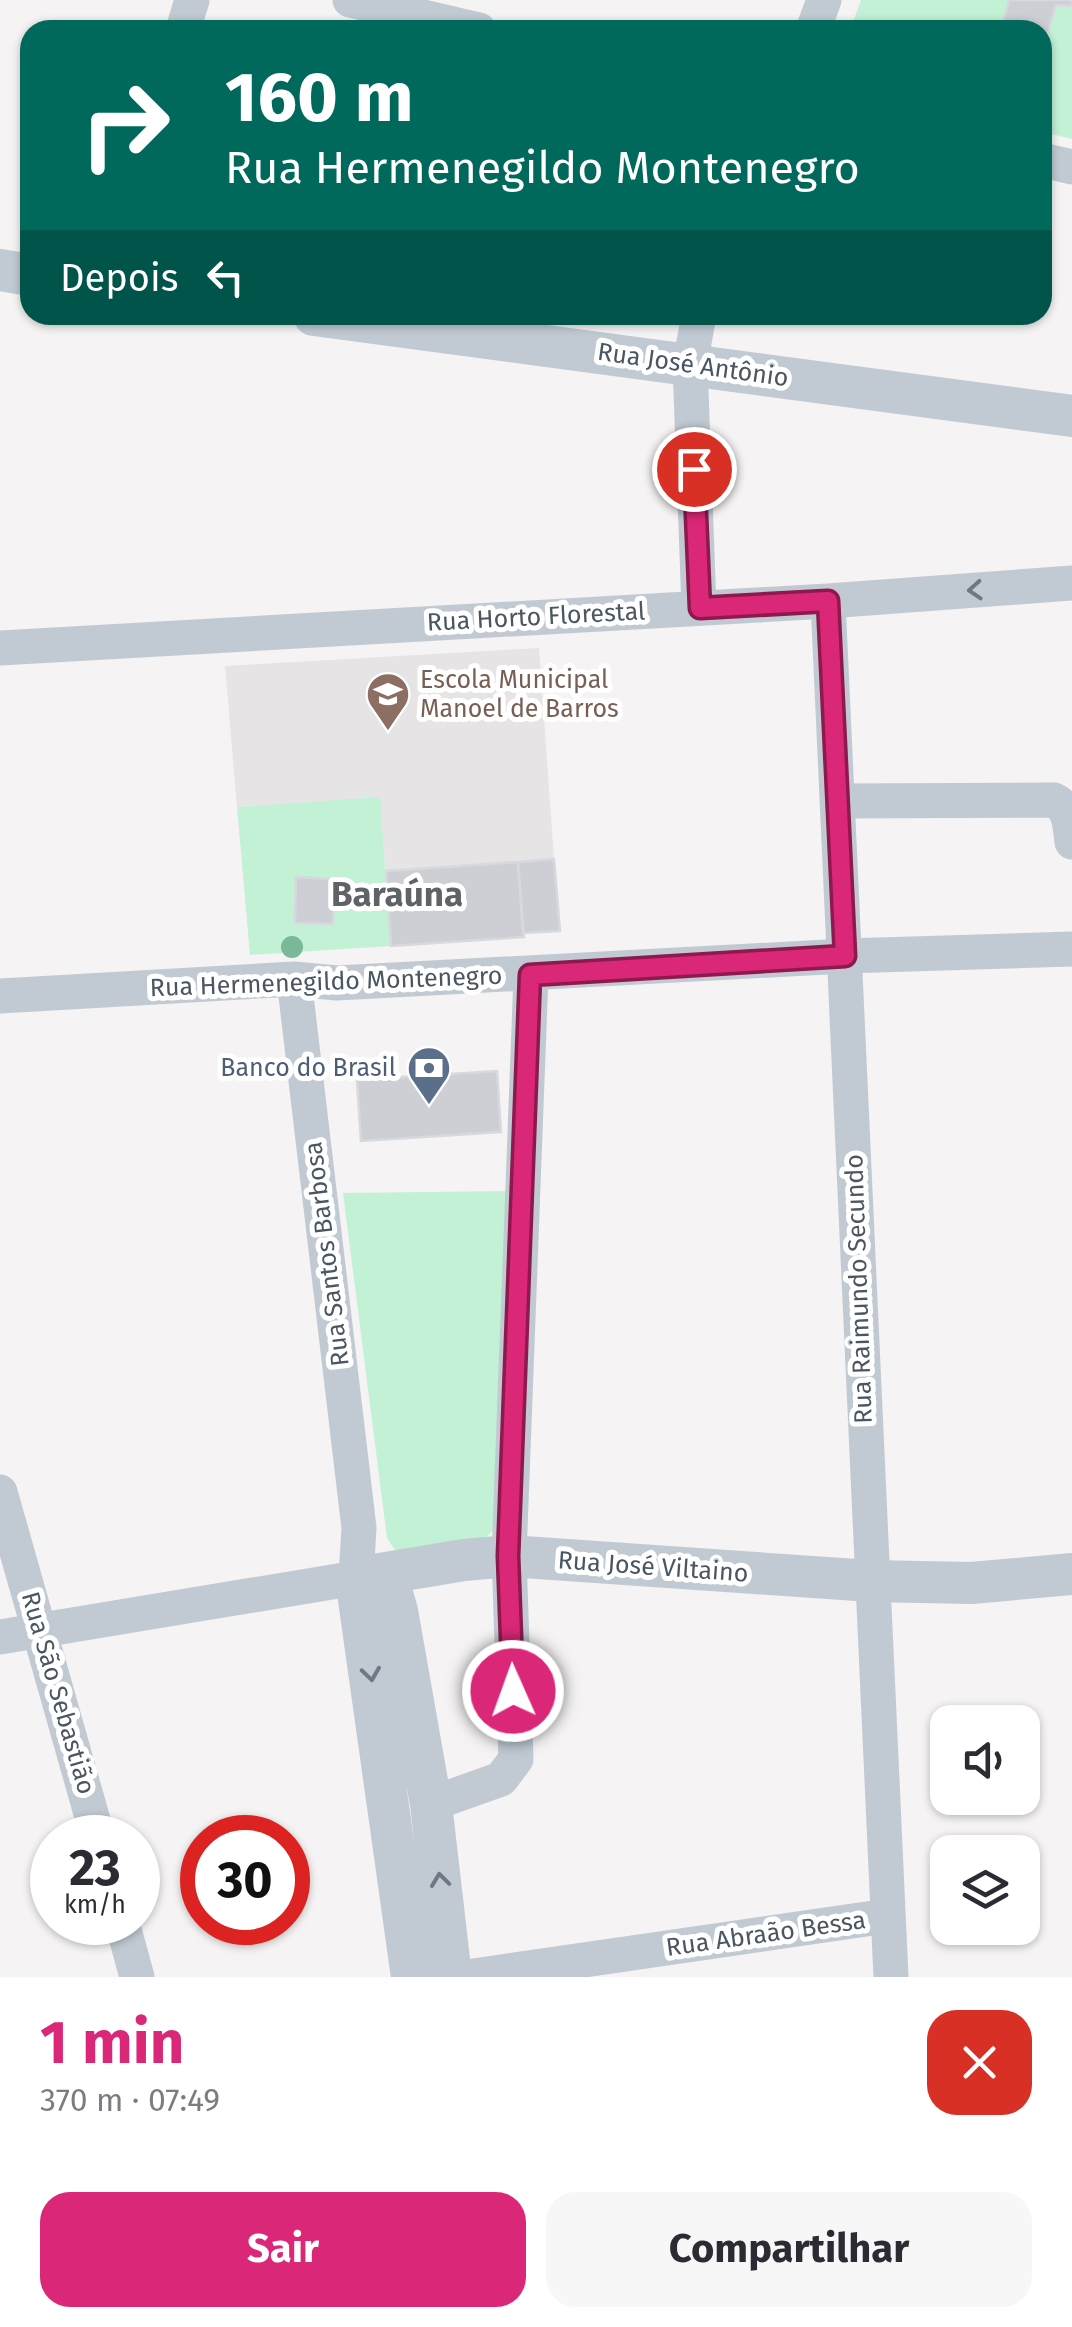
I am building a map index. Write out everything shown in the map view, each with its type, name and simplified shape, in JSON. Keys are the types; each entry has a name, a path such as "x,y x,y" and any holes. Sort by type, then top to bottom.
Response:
{"street":[{"path":"350,0 436,20"},
{"name":"Rua José Antônio","path":"391,325 1072,416"},
{"path":"697,325 690,364 700,608"},
{"name":"Rua Horto Florestal","path":"0,648 828,601 1072,583"},
{"name":"Rua Raimundo Secundo","path":"828,601 891,1977"},
{"path":"839,801 1054,800 1062,804 1068,815 1072,842"},
{"name":"Rua Hermenegildo Montenegro","path":"0,996 294,979 337,983 845,956 1072,949"},
{"path":"431,1804 502,1779 516,1759 508,1556 530,975"},
{"name":"Rua Santos Barbosa","path":"294,979 359,1528 371,1576 412,1977"},
{"name":"Rua São Sebastião","path":"0,1492 92,1815"},
{"name":"Rua José Viltaino","path":"0,1638 40,1628 508,1556 871,1581 971,1584 1072,1574"},
{"name":"Rua Santos Barbosa","path":"371,1576 397,1611 431,1804 451,1977"},
{"name":"Rua Abraão Bessa","path":"467,1977 887,1916"},
{"path":"128,1945 137,1977"}],"shaded area":[{"name":"Escola Municipal Manoel de Barros","path":"539,648 554,859 386,871 379,798 237,807 225,666"}],"green space":[{"path":"861,0 1072,0 1072,139 1052,134 1052,20 854,20"},
{"path":"380,797 391,946 250,955 237,807","holes":["296,877 334,879 332,924 295,923"]},
{"path":"512,1191 499,1524 483,1541 411,1555 395,1550 387,1538 343,1193"}],"building":[{"path":"1009,0 1072,0 1072,6 1056,5 1052,20 1004,20"},
{"path":"554,859 560,931 523,933 518,862"},
{"path":"518,862 524,937 391,946 386,871"},
{"path":"296,877 334,879 333,924 295,923"},
{"name":"Banco do Brasil","path":"497,1071 501,1132 361,1141 357,1080"}],"place":[{"name":"Escola Municipal Manoel de Barros","path":"388,732"},
{"name":"Banco do Brasil","path":"429,1106"}],"district":[{"name":"Baraúna","path":"397,894"}],"route":[{"path":"513,1691 508,1556 530,975 845,956 828,601 700,608 694,469"}]}
